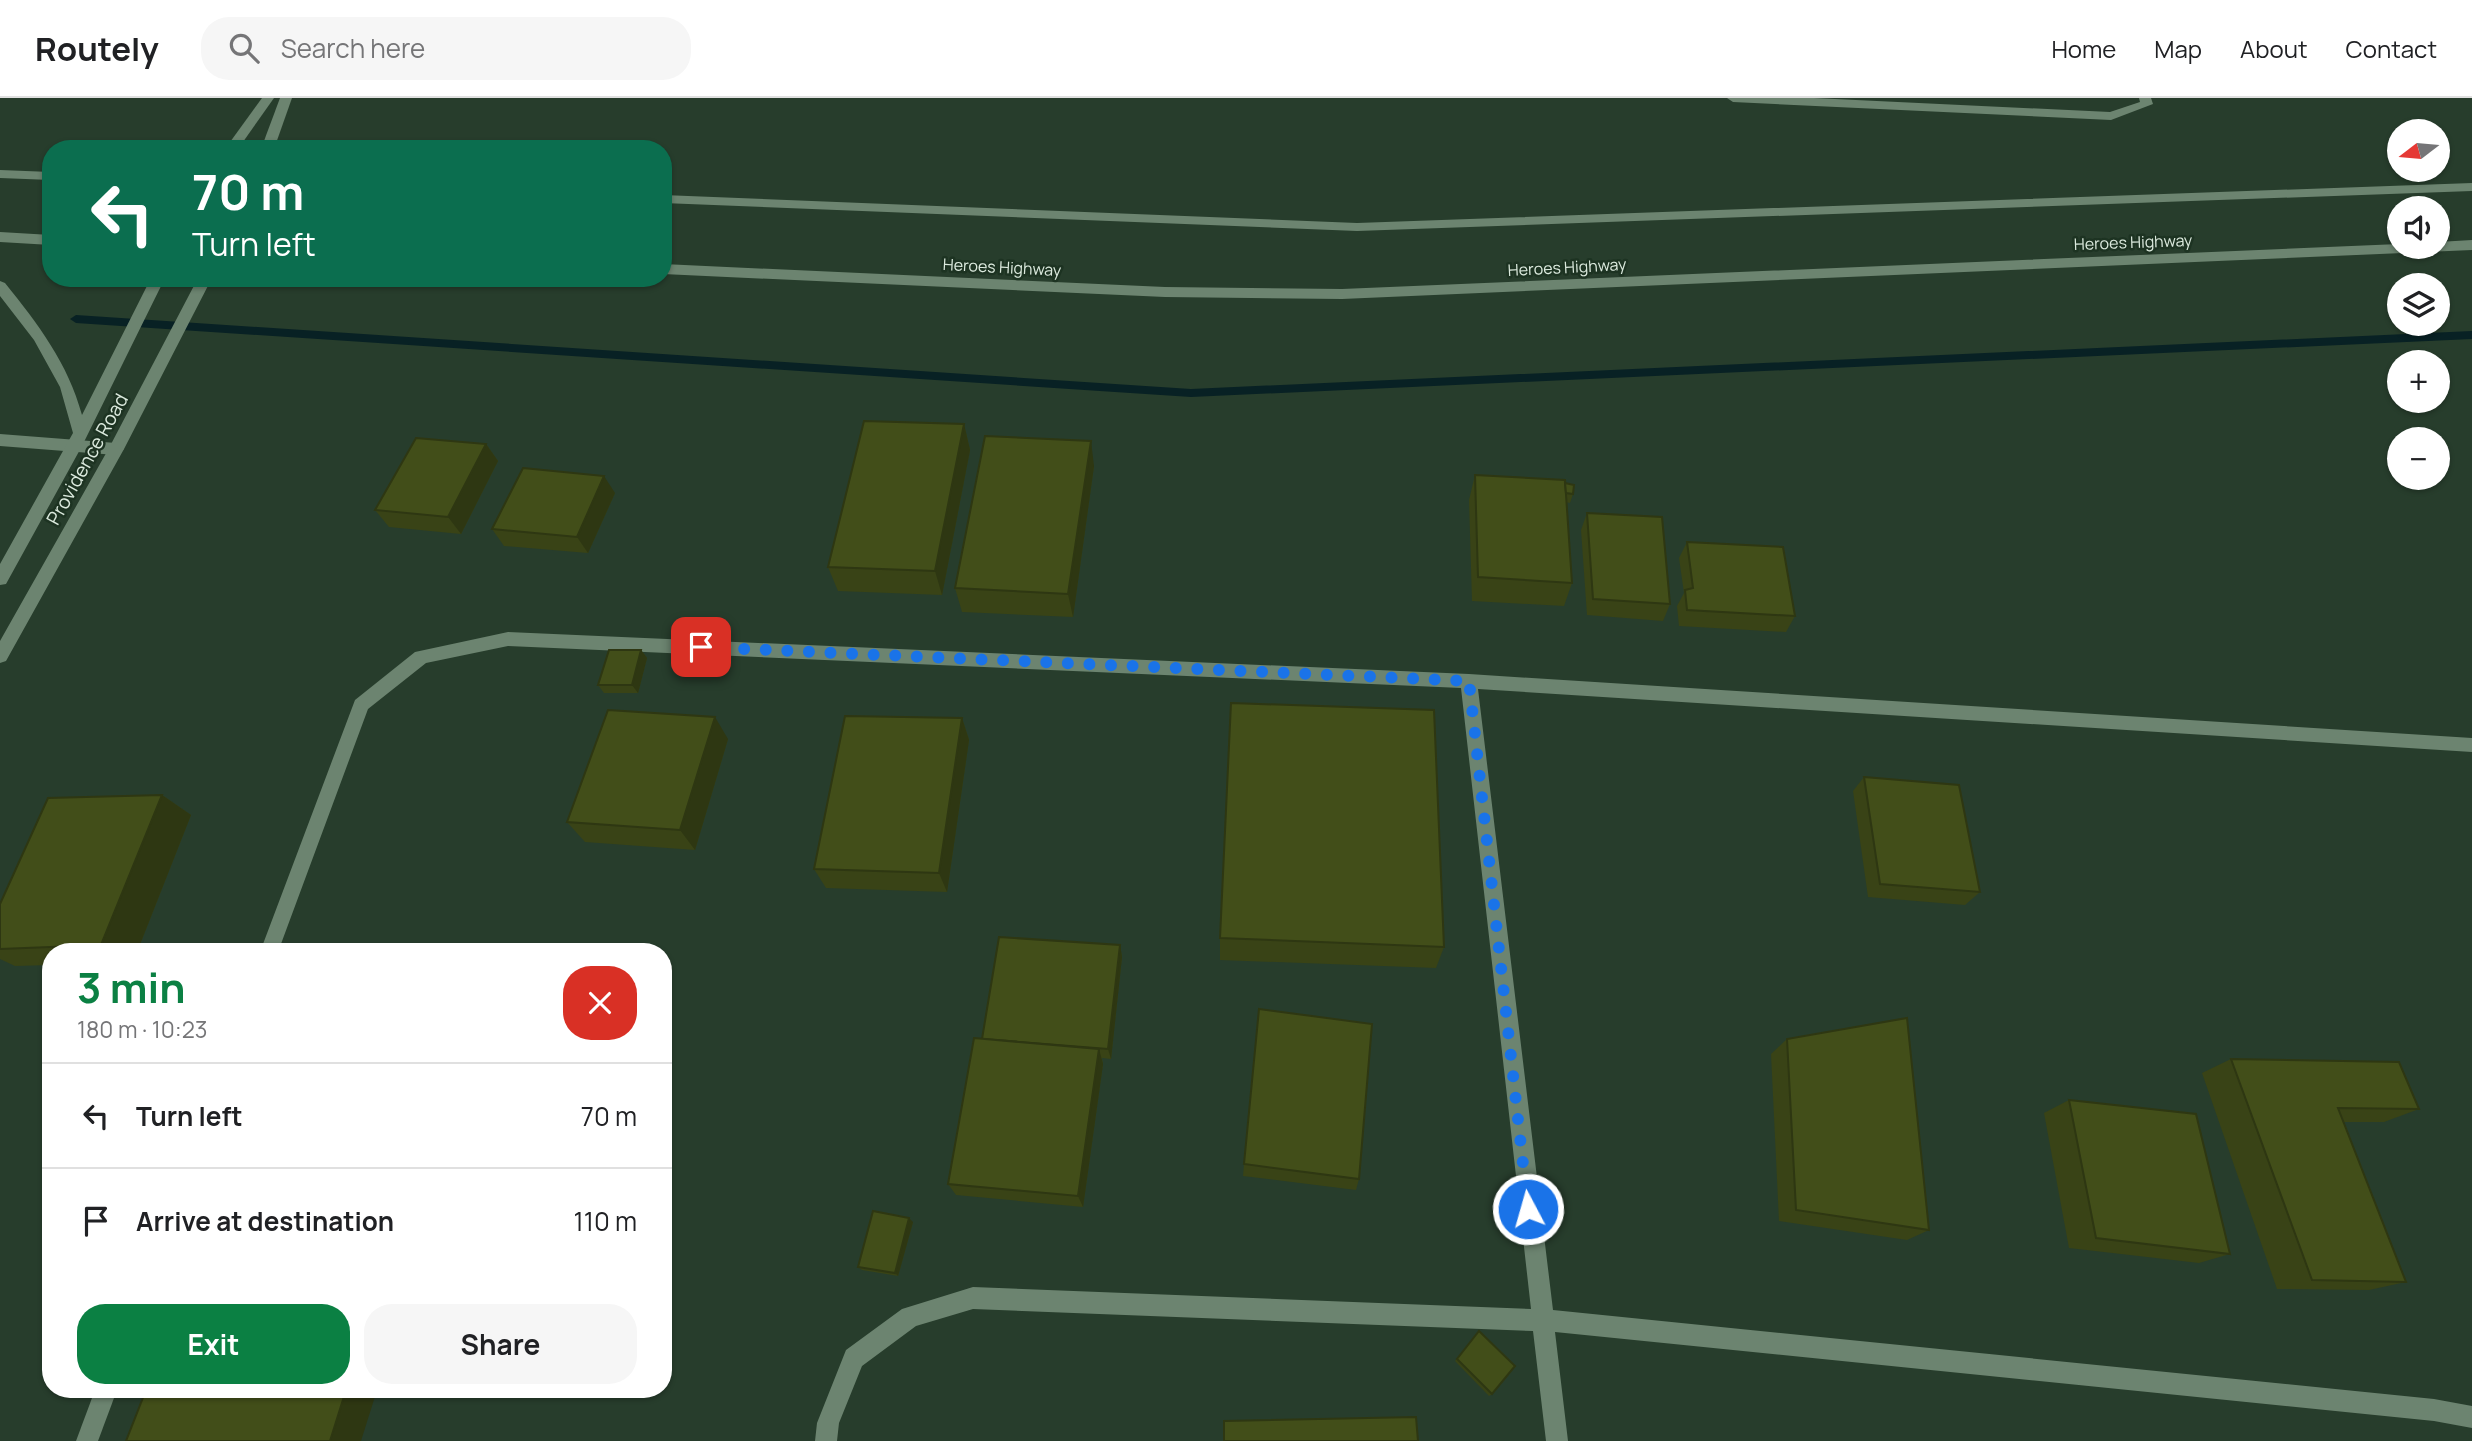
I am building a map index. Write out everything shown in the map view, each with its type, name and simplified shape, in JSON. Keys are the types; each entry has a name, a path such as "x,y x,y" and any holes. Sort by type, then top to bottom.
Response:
{"street":[{"path":"238,140 268,98"},
{"path":"270,140 286,98"},
{"path":"1733,98 2110,116 2147,104 2145,98"},
{"path":"0,174 42,176"},
{"path":"672,199 1357,227 2472,187"},
{"path":"0,237 42,239"},
{"name":"Heroes Highway","path":"672,269 1165,292 1342,294 2472,246"},
{"path":"0,286 40,337 67,387 77,440"},
{"name":"Providence Road","path":"0,579 77,440 154,287"},
{"name":"Providence Road","path":"0,656 116,449 200,287"},
{"path":"0,440 77,440 116,449"},
{"path":"272,943 361,705 421,657 508,639 1469,681 2472,745"},
{"path":"1469,681 1557,1441"},
{"path":"826,1441 828,1423 854,1358 910,1317 973,1298 1541,1320 2434,1410 2472,1417"},
{"path":"87,1441 103,1398"}],"building":[{"path":"864,421 964,424 935,571 828,567"},
{"path":"985,436 1091,441 1068,594 955,588"},
{"path":"416,438 486,444 448,517 375,510"},
{"path":"523,468 604,476 577,537 492,529"},
{"path":"1475,475 1565,480 1572,583 1478,577"},
{"path":"1565,483 1574,485 1573,494 1566,493"},
{"path":"1587,513 1662,517 1670,604 1593,599"},
{"path":"1687,542 1783,547 1795,616 1687,610 1685,590 1693,588"},
{"path":"609,650 641,650 632,685 598,685"},
{"path":"1231,703 1434,710 1444,947 1220,938"},
{"path":"608,710 715,717 680,830 567,822"},
{"path":"845,716 962,718 939,873 814,869"},
{"path":"1864,777 1959,785 1980,892 1880,884"},
{"path":"162,795 102,943 42,943 42,947 0,949 0,904 48,798"},
{"path":"999,937 1120,945 1108,1049 982,1039"},
{"path":"1259,1009 1372,1024 1359,1179 1244,1164"},
{"path":"1907,1018 1929,1230 1796,1210 1787,1039"},
{"path":"974,1038 1099,1049 1078,1196 948,1184"},
{"path":"2231,1059 2399,1062 2419,1109 2338,1108 2406,1282 2312,1280"},
{"path":"2069,1100 2196,1114 2230,1254 2096,1238"},
{"path":"873,1211 909,1218 895,1273 858,1267"},
{"path":"1479,1331 1515,1366 1492,1394 1457,1359"},
{"path":"143,1398 343,1398 330,1441 126,1441"},
{"path":"1416,1417 1418,1441 1224,1441 1224,1421"}],"waterway":[{"path":"76,319 1191,393 2472,335"}],"route":[{"path":"701,647 1469,681 1528,1209"}]}
